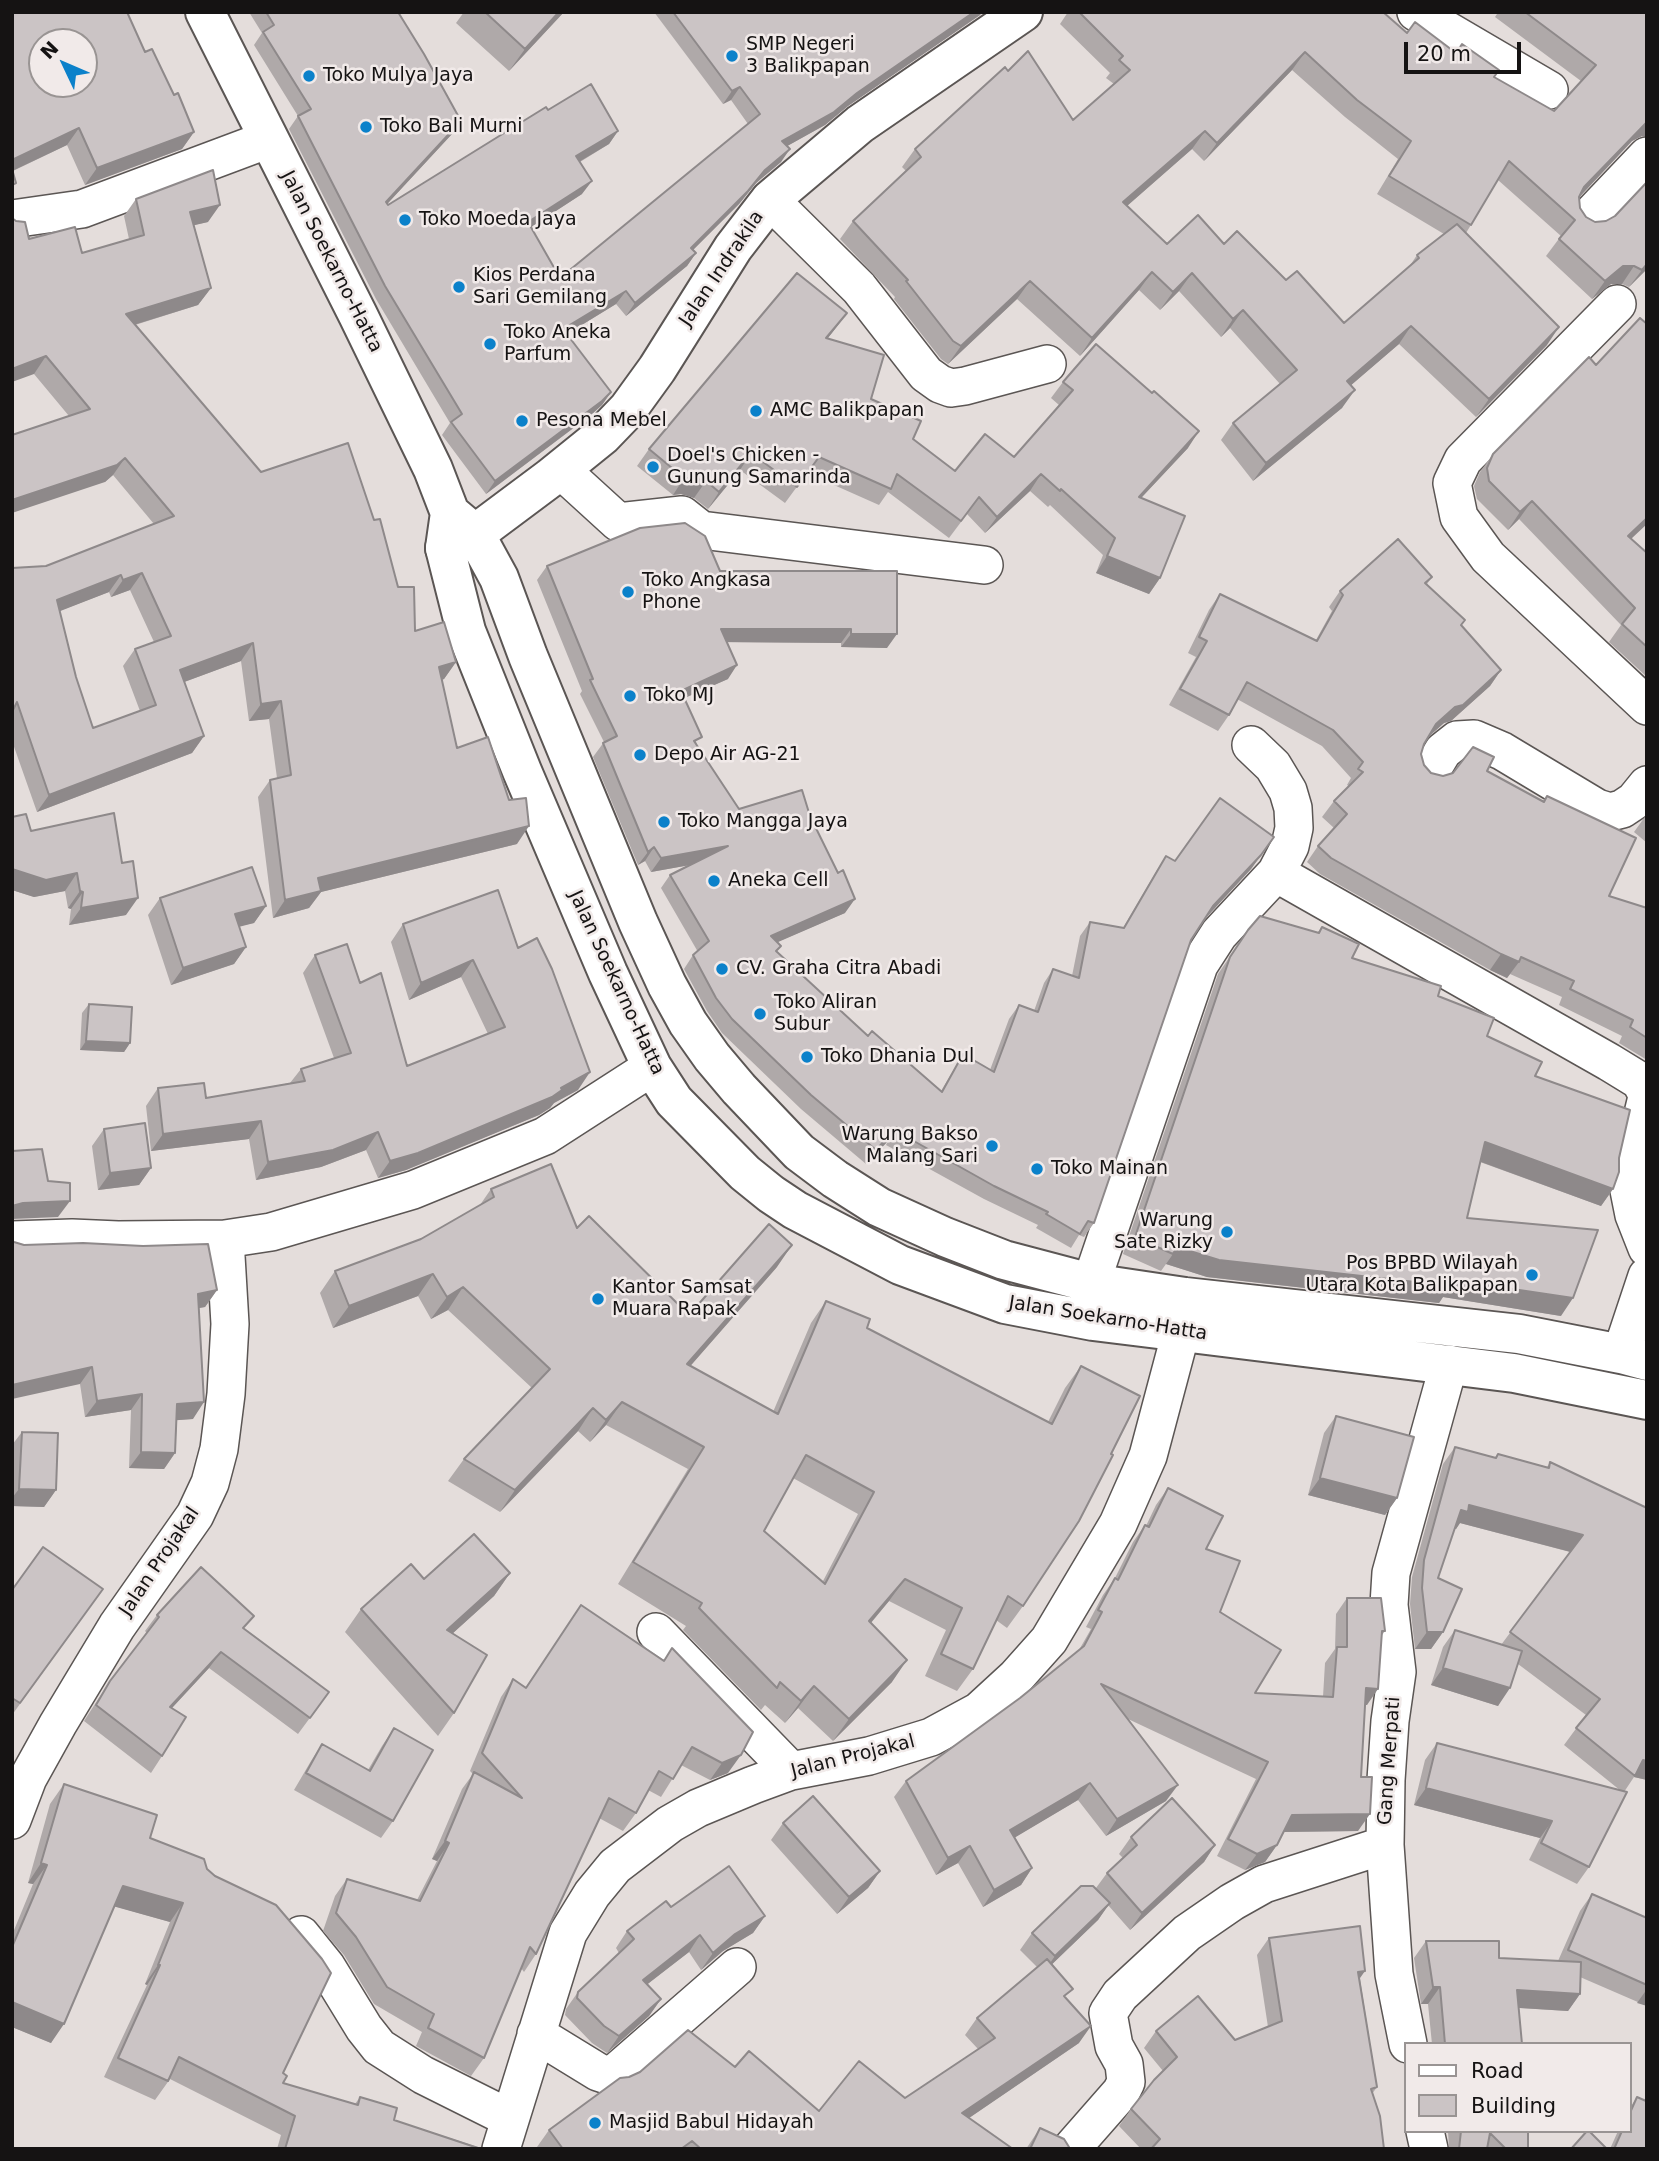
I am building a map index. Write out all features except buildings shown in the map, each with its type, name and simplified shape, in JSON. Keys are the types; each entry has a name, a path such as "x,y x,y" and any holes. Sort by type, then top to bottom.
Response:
{"main road":[{"name":"Jalan Soekarno-Hatta","path":"205,12 433,469 457,532 466,631 608,973 652,1067 674,1101 745,1173 795,1210 900,1265 1005,1304 1080,1319 1183,1315 1519,1334 1634,1357"},
{"name":"Jalan Indrakila","path":"457,532 561,470 602,436 628,409 657,369 733,248 770,200 860,124 1023,12"},
{"name":"Jalan Soekarno-Hatta","path":"457,532 499,578 533,668 638,922 688,1023 738,1089 799,1152 835,1179 879,1207 1004,1260 1091,1283 1183,1315 1449,1364 1514,1373 1647,1400"},
{"path":"1514,1373 1519,1334"}],"street":[{"path":"1416,12 1549,90"},
{"path":"12,219 82,209 269,139"},
{"path":"1587,219 1647,156"},
{"path":"770,200 859,288 926,374 940,384 951,388 965,386 1046,364"},
{"path":"1617,304 1463,460 1452,483 1459,517 1488,557 1647,706"},
{"path":"561,470 618,522 682,515 701,530 984,565"},
{"path":"1431,771 1443,751 1457,740 1474,738 1502,751 1597,808 1622,810 1634,802 1647,785"},
{"path":"1091,1283 1199,965 1219,934 1276,873 1290,846 1294,828 1293,808 1288,791 1273,765 1251,744"},
{"path":"1276,873 1640,1081 1647,1096 1627,1180 1634,1215 1647,1248"},
{"path":"12,1240 225,1238 271,1232 413,1190 545,1136 652,1067"},
{"name":"Jalan Projakal","path":"12,1820 28,1778 58,1724 117,1626 195,1515 210,1483 219,1449 226,1394 230,1324 225,1238"},
{"path":"1634,1357 1647,1276"},
{"name":"Jalan Projakal","path":"505,2133 568,1933 592,1894 615,1866 679,1819 720,1799 791,1771 869,1756 931,1737 979,1711 1016,1677 1049,1640 1118,1524 1148,1456 1183,1315"},
{"name":"Gang Merpati","path":"1071,2149 1121,2092 1126,2082 1124,2064 1114,2046 1108,2013 1120,1995 1187,1933 1232,1902 1264,1884 1385,1845 1385,1780 1397,1672 1389,1605 1391,1573 1449,1364"},
{"path":"656,1632 791,1771"},
{"path":"1385,1845 1394,1973 1408,2042"},
{"path":"275,1907 326,1966 364,2028 379,2047 435,2082 505,2133"},
{"path":"536,2034 598,2072 614,2074 737,1967"}],"place":[{"name":"SMP Negeri 3 Balikpapan","path":"732,56"},
{"name":"Toko Mulya Jaya","path":"309,76"},
{"name":"Toko Bali Murni","path":"366,127"},
{"name":"Toko Moeda Jaya","path":"405,220"},
{"name":"Kios Perdana Sari Gemilang","path":"459,287"},
{"name":"Toko Aneka Parfum","path":"490,344"},
{"name":"AMC Balikpapan","path":"756,411"},
{"name":"Pesona Mebel","path":"522,421"},
{"name":"Doel's Chicken - Gunung Samarinda","path":"653,467"},
{"name":"Toko Angkasa Phone","path":"628,592"},
{"name":"Toko MJ","path":"630,696"},
{"name":"Depo Air AG-21","path":"640,755"},
{"name":"Toko Mangga Jaya","path":"664,822"},
{"name":"Aneka Cell","path":"714,881"},
{"name":"CV. Graha Citra Abadi","path":"722,969"},
{"name":"Toko Aliran Subur","path":"760,1014"},
{"name":"Toko Dhania Dul","path":"807,1057"},
{"name":"Warung Bakso Malang Sari","path":"992,1146"},
{"name":"Toko Mainan","path":"1037,1169"},
{"name":"Warung Sate Rizky","path":"1227,1232"},
{"name":"Pos BPBD Wilayah Utara Kota Balikpapan","path":"1532,1275"},
{"name":"Kantor Samsat Muara Rapak","path":"598,1299"},
{"name":"Masjid Babul Hidayah","path":"595,2123"}]}
